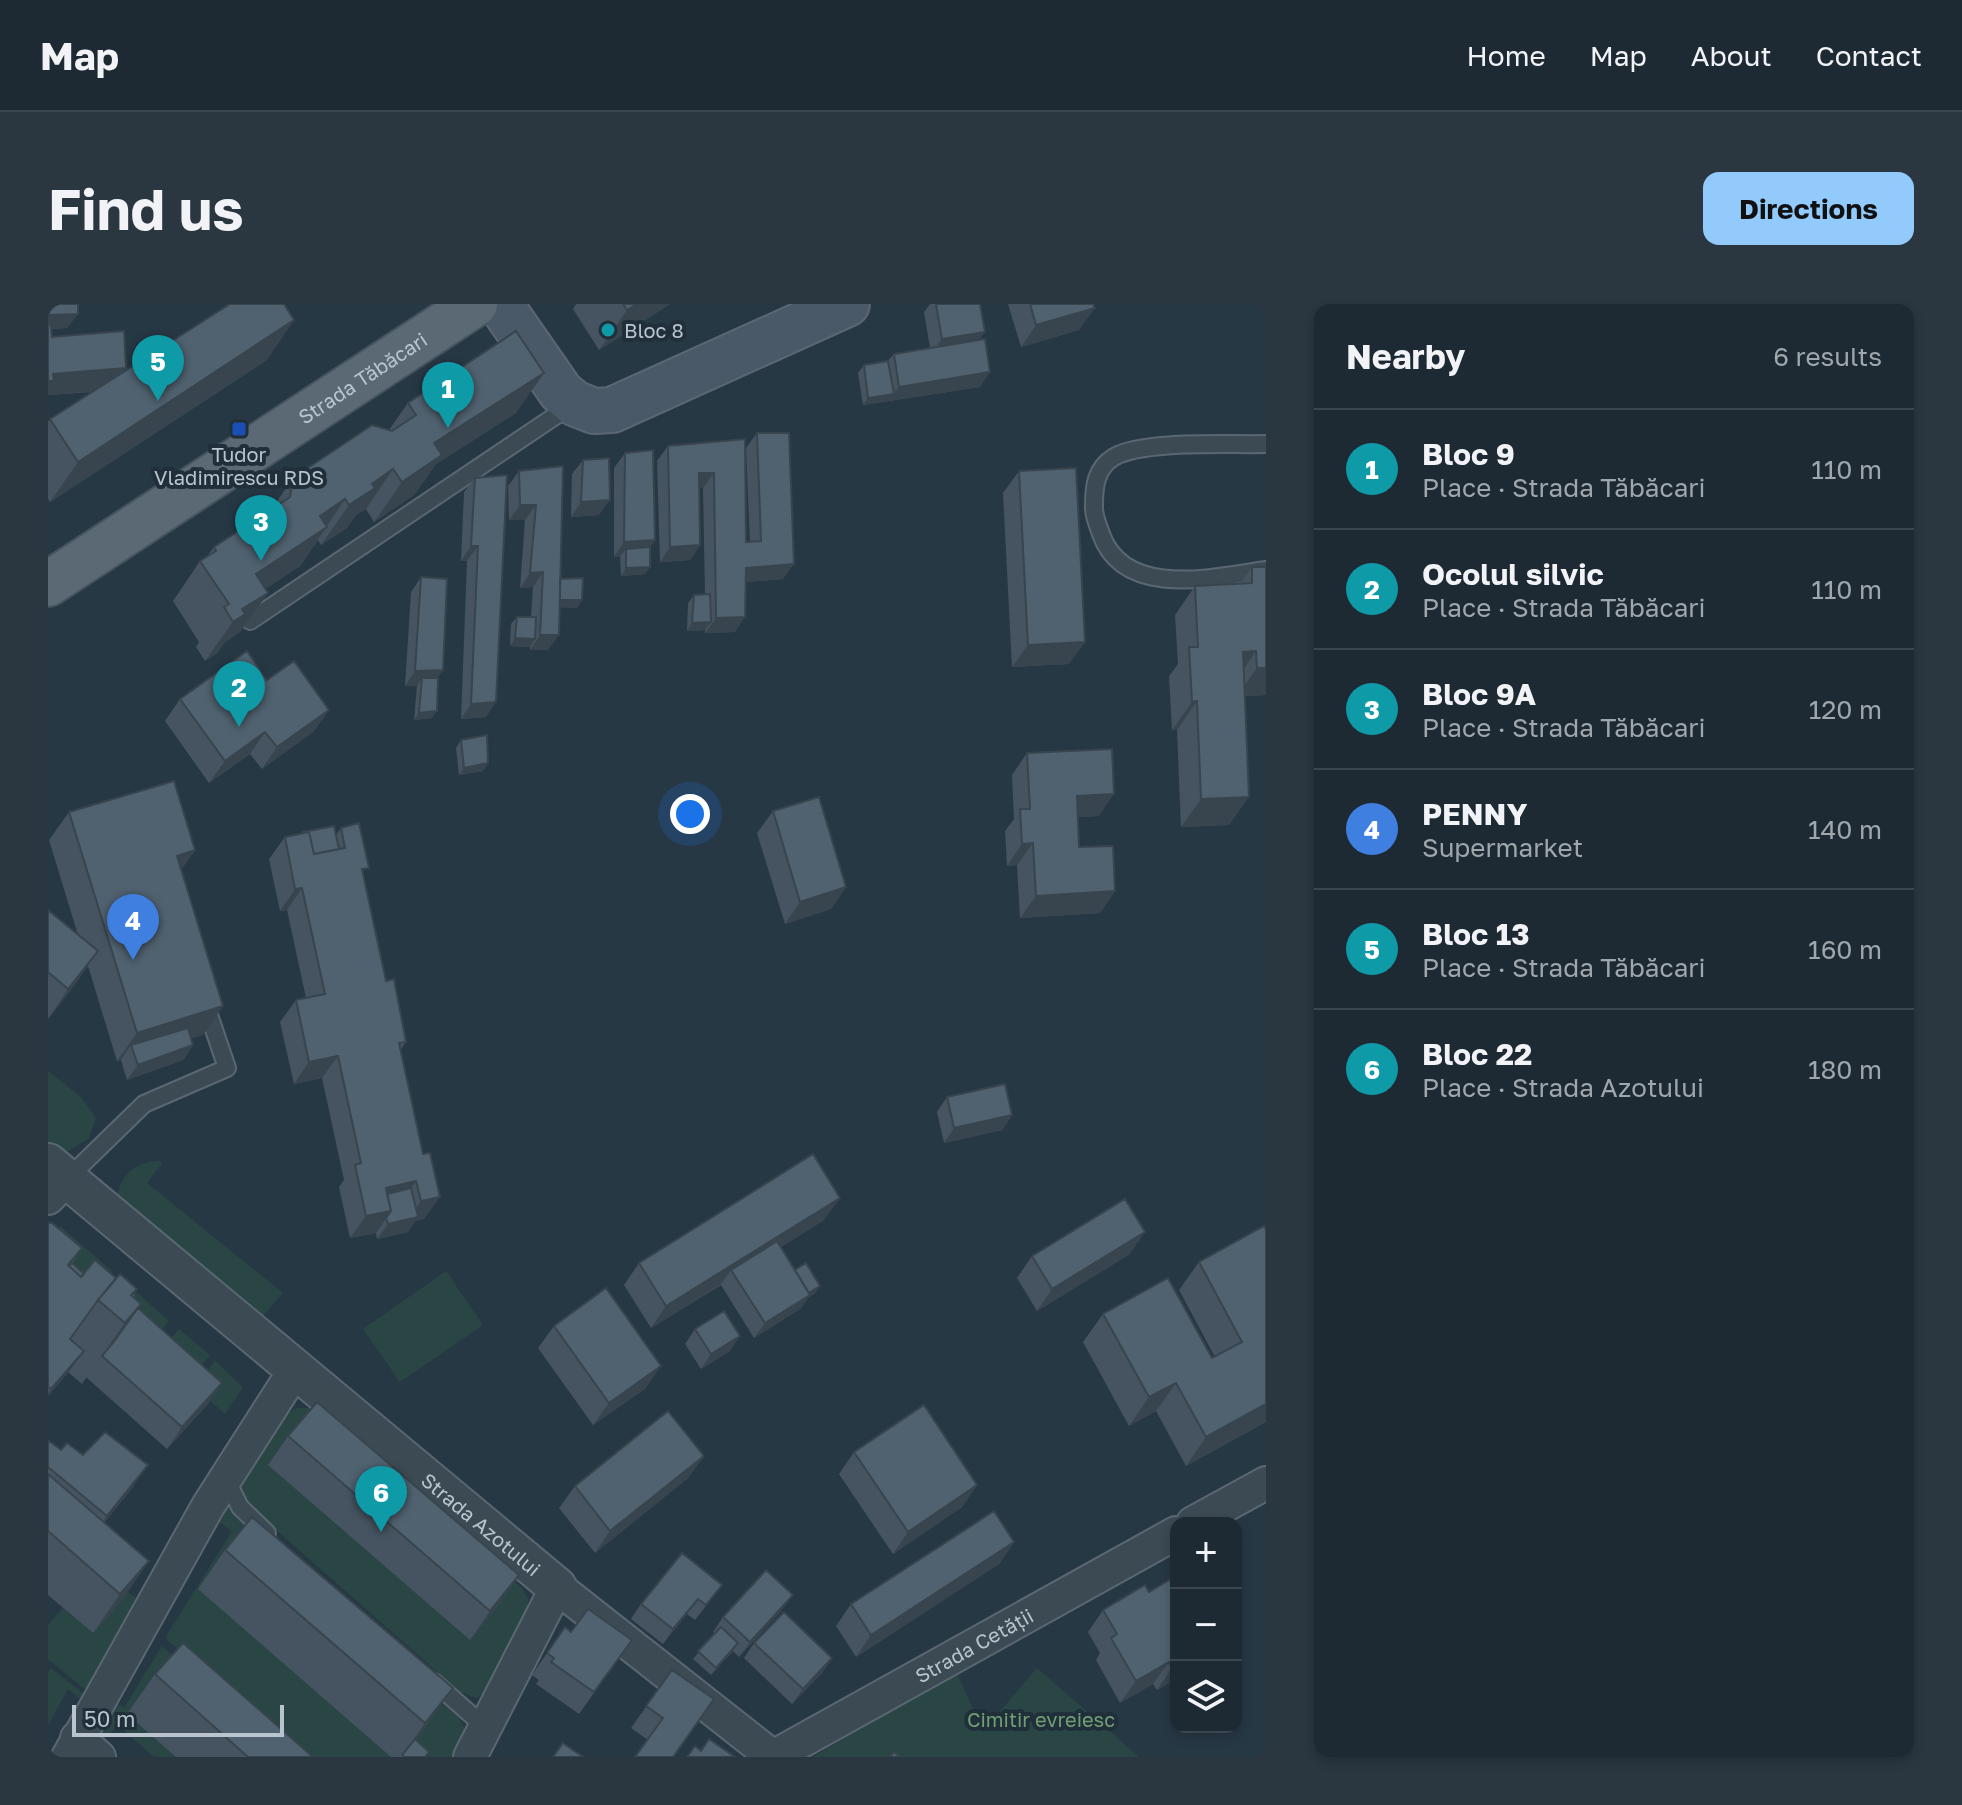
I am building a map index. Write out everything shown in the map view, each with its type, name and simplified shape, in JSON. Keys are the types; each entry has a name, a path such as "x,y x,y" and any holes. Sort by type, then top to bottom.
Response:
{"main road":[{"path":"574,403 594,411 633,403 847,304"},
{"name":"Strada Tăbăcari","path":"48,584 479,305 574,403"}],"street":[{"name":"Strada Azotului","path":"54,1180 295,1370 557,1587 773,1757"},
{"path":"81,1751 226,1477 295,1370"},
{"path":"1204,1517 1266,1483"},
{"name":"Strada Cetății","path":"773,1757 1170,1536"},
{"path":"470,1757 557,1587"}],"lane":[{"path":"250,621 574,403"},
{"path":"1266,444 1140,448 1113,457 1095,478 1093,510 1105,546 1120,561 1143,573 1166,580 1195,581 1266,570"},
{"path":"54,1180 144,1104 227,1068 197,981"},
{"path":"226,1477 240,1507 283,1547"},
{"path":"425,1674 485,1727"}],"green space":[{"path":"48,1071 81,1097 96,1118 89,1138 64,1154 48,1145"},
{"path":"162,1163 147,1183 283,1293 257,1323 116,1205 120,1187 128,1173 142,1164"},
{"path":"60,1226 112,1271 96,1289 48,1239"},
{"path":"446,1271 483,1325 400,1382 363,1329"},
{"path":"124,1281 169,1321 147,1346"},
{"path":"179,1329 210,1355 188,1382 157,1355"},
{"path":"215,1361 243,1387 225,1414 194,1387"},
{"path":"298,1408 315,1408 523,1589 528,1599 527,1611 483,1693 477,1698 460,1692 249,1506 239,1483 281,1416"},
{"path":"228,1504 248,1529 457,1715 466,1730 456,1757 299,1757 165,1638 232,1531 212,1517"},
{"path":"116,1584 136,1598 86,1690 48,1659 48,1625 63,1608 93,1633"},
{"path":"162,1646 286,1757 154,1757 118,1725 101,1744 89,1725 106,1697 124,1708"},
{"path":"51,1668 88,1697 85,1703 68,1689 48,1725 48,1672"},
{"name":"Cimitir evreiesc","path":"1037,1668 1139,1757 813,1757 956,1672 973,1708 990,1723"}],"building":[{"path":"48,304 78,304 78,314 48,315"},
{"path":"230,304 284,304 294,320 78,462 50,419"},
{"path":"623,304 637,304 627,310"},
{"path":"936,304 980,304 985,332 942,339"},
{"path":"1030,304 1093,304 1095,308 1036,325"},
{"path":"48,325 51,325 52,337 124,331 126,368 53,374 54,381 48,381"},
{"path":"516,331 544,373 434,443 442,455 402,482 393,469 372,484 375,488 349,505 345,499 320,516 327,527 256,574 268,593 242,609 245,614 233,622 224,607 229,604 200,561 216,551 214,547 290,497 293,478 372,425 392,431 416,415 408,403"},
{"path":"985,339 990,372 899,387 894,354"},
{"path":"888,361 894,394 868,398 864,365"},
{"path":"757,433 789,433 794,564 746,568 745,617 716,618 714,473 699,473 700,545 670,547 668,446 745,439 746,542 761,541"},
{"path":"653,450 655,540 624,542 625,453"},
{"path":"609,458 610,500 581,502 583,460"},
{"path":"563,466 559,635 540,635 543,572 530,573 536,505 520,505 519,471"},
{"path":"1076,468 1085,642 1028,645 1019,471"},
{"path":"507,475 496,702 471,704 478,546 471,546 475,478"},
{"path":"650,547 650,567 626,568 626,549"},
{"path":"1252,567 1266,567 1266,668 1257,668 1256,651 1243,652 1249,797 1201,799 1197,701 1192,702 1189,647 1198,647 1195,586 1252,583"},
{"path":"421,577 447,579 443,670 415,671"},
{"path":"583,578 582,600 560,600 560,579"},
{"path":"710,594 711,622 692,623 694,595"},
{"path":"517,617 536,617 535,639 515,638"},
{"path":"247,651 267,680 294,661 329,710 277,747 265,732 225,761 180,699"},
{"path":"422,678 438,678 437,711 419,713"},
{"path":"487,735 488,763 464,768 461,740"},
{"path":"1112,749 1114,794 1077,796 1079,847 1113,846 1115,891 1036,896 1033,843 1022,844 1020,809 1030,809 1027,753"},
{"path":"174,781 195,850 177,856 223,1006 137,1033 69,812"},
{"path":"819,797 846,887 800,902 773,811"},
{"path":"359,823 369,868 362,869 386,981 394,979 406,1042 399,1043 423,1154 430,1153 440,1197 421,1201 416,1181 386,1188 391,1211 366,1216 355,1165 361,1163 338,1056 309,1062 296,1000 325,994 302,888 295,889 285,837 309,832 314,854 345,848 341,828"},
{"path":"334,826 339,849 314,854 309,832 303,832"},
{"path":"48,910 98,951 68,989 48,972"},
{"path":"188,1028 193,1045 138,1065 131,1045"},
{"path":"1005,1084 1012,1115 954,1128 947,1097"},
{"path":"813,1154 840,1198 666,1306 639,1263"},
{"path":"411,1188 418,1217 388,1224 386,1218 391,1211 387,1194"},
{"path":"1125,1199 1145,1232 1052,1289 1032,1256"},
{"path":"48,1223 82,1248 68,1265 81,1277 95,1260 116,1278 70,1339 84,1351 51,1389 48,1387"},
{"path":"1264,1226 1266,1404 1206,1437 1176,1383 1149,1397 1103,1314 1168,1278 1212,1358 1242,1342 1199,1262"},
{"path":"777,1241 810,1295 765,1323 731,1270"},
{"path":"72,1263 84,1274 81,1277 69,1266"},
{"path":"806,1263 820,1286 809,1293 795,1270"},
{"path":"120,1274 137,1289 131,1295 141,1304 125,1323 98,1300"},
{"path":"606,1288 661,1366 609,1403 554,1326"},
{"path":"138,1308 222,1383 182,1427 102,1356"},
{"path":"724,1311 740,1336 711,1354 695,1329"},
{"path":"317,1402 519,1575 490,1611 288,1436"},
{"path":"924,1405 977,1485 908,1532 854,1452"},
{"path":"668,1411 704,1456 610,1531 575,1486"},
{"path":"105,1432 148,1465 107,1516 48,1467 48,1440 61,1450 67,1443 83,1455"},
{"path":"48,1474 149,1561 120,1594 48,1531"},
{"path":"994,1511 1014,1542 871,1635 851,1604"},
{"path":"252,1517 453,1688 425,1723 225,1550"},
{"path":"682,1553 722,1585 706,1605 698,1599 673,1629 641,1604"},
{"path":"766,1570 793,1595 750,1642 723,1617"},
{"path":"1170,1580 1170,1664 1136,1681 1111,1638 1117,1634 1103,1610 1145,1585 1149,1592"},
{"path":"588,1609 632,1640 594,1692 551,1662 554,1658 547,1653 565,1627 571,1632"},
{"path":"784,1612 832,1658 803,1689 754,1643"},
{"path":"721,1627 738,1643 716,1668 698,1651"},
{"path":"183,1643 313,1757 248,1757 155,1674"},
{"path":"672,1670 714,1699 673,1757 635,1757 663,1718 646,1706"},
{"path":"415,1739 429,1752 425,1757 402,1755"},
{"path":"709,1739 735,1757 687,1757 695,1746 701,1751"},
{"path":"563,1743 583,1757 553,1757"}],"place":[{"name":"Bloc 8","path":"608,330"},
{"name":"Bloc 13","path":"158,401"},
{"name":"Bloc 9","path":"448,428"},
{"name":"Tudor Vladimirescu RDS","path":"239,429"},
{"name":"Bloc 9A","path":"261,561"},
{"name":"Ocolul silvic","path":"239,727"},
{"name":"PENNY","path":"133,960"},
{"name":"Bloc 22","path":"381,1532"}]}
